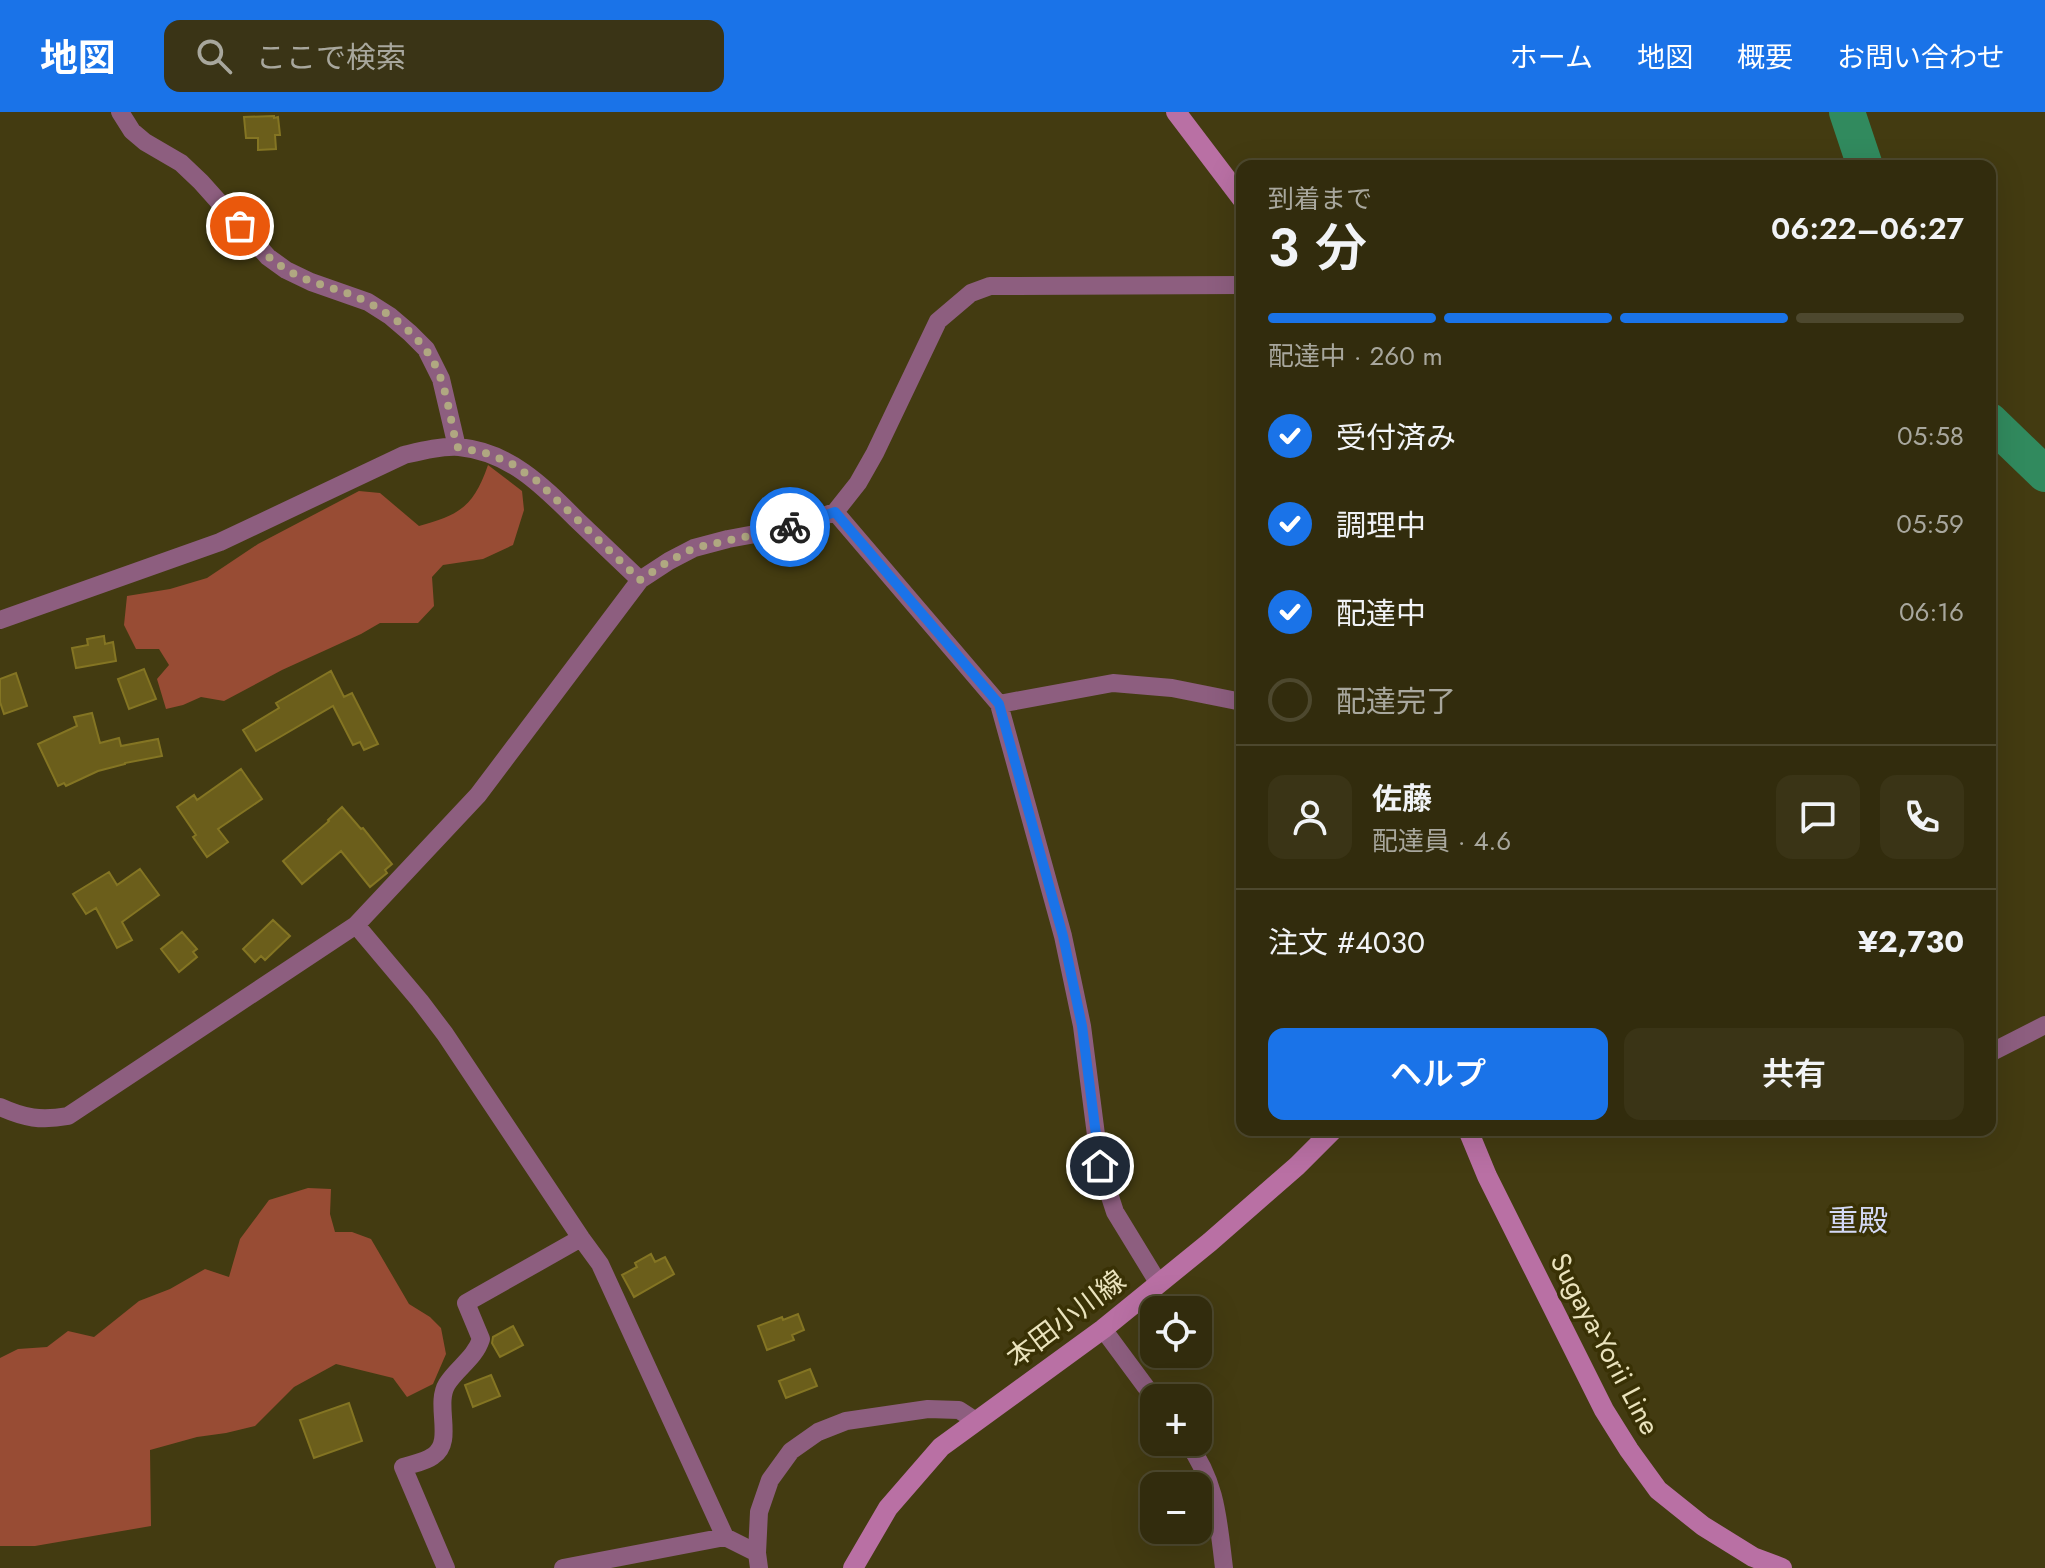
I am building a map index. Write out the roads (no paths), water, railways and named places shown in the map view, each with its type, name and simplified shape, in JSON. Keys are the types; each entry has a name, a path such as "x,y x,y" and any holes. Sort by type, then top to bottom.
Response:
{"main road":[{"path":"1176,112 1236,191"},
{"name":"本田小川線","path":"853,1568 888,1508 941,1447 1103,1329 1159,1284 1297,1166 1327,1136"},
{"name":"Sugaya-Yorii Line","path":"1470,1136 1487,1176 1604,1410 1629,1450 1658,1490 1703,1526 1753,1557 1782,1568"}],"street":[{"path":"120,112 132,131 181,163 201,182 268,257 311,282 368,302 410,333 426,349 441,379 457,447"},
{"path":"0,1107 20,1116 51,1119 68,1116 356,925 478,795 640,580 694,548 788,528 835,512 858,483 875,453 938,321 971,293 990,286 1236,285"},
{"path":"0,620 220,542 404,455 457,447 509,462 537,481 640,580"},
{"path":"835,512 999,704 1070,966 1082,1026 1100,1166 1115,1212 1159,1284"},
{"path":"999,704 1113,683 1172,688 1236,701"},
{"path":"356,925 445,1034 600,1264 725,1537 758,1560"},
{"path":"1996,1050 2045,1025"},
{"path":"446,1568 403,1467 434,1456 442,1448 441,1399 446,1385 478,1350 481,1339 466,1303 581,1238"},
{"path":"1103,1329 1144,1384"},
{"path":"758,1560 759,1512 770,1480 791,1451 818,1432 846,1421 928,1409 959,1410 976,1421"},
{"path":"1197,1456 1213,1492 1224,1568"},
{"path":"563,1568 725,1537"}],"waterway":[{"path":"1847,112 1863,160"},
{"path":"1996,427 2045,474"}],"district":[{"name":"重殿","path":"1858,1220"}]}
